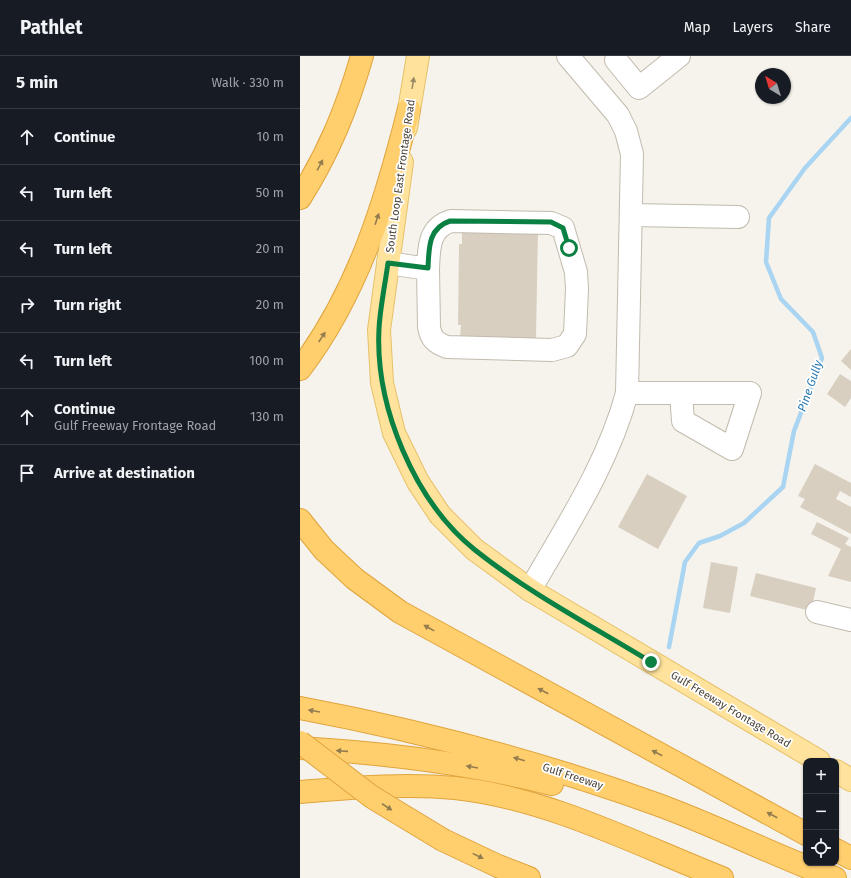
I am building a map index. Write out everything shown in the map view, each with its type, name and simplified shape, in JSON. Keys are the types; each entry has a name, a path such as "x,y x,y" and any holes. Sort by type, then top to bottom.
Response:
{"highway":[{"path":"300,198 336,134 350,98 362,56"},
{"path":"300,369 328,328 362,260 384,199 409,109"},
{"path":"300,520 324,550 354,579 400,612 803,832"},
{"name":"Gulf Freeway","path":"300,708 380,723 476,747 566,773 657,805 826,875"},
{"path":"300,742 372,798 443,840 498,866 529,878"},
{"path":"300,748 425,758 529,778 644,809 826,875"},
{"path":"300,792 408,786 455,788 504,797 545,808 722,878"},
{"path":"839,852 851,858"}],"main road":[{"name":"South Loop East Frontage Road","path":"418,56 409,109 379,330 382,383 394,433 418,482"},
{"name":"Gulf Freeway Frontage Road","path":"418,482 440,515 474,549 530,590 814,758"},
{"path":"839,773 851,780"}],"lane":[{"path":"530,590 605,456 620,418 627,393 632,154 626,131 618,115 568,56"},
{"path":"589,81 618,58 639,88 679,56"},
{"path":"631,215 738,217"},
{"path":"450,221 551,222 558,225 563,228 576,272 577,289 575,334 567,346 552,350 447,348 437,344 430,336 428,268 430,240 444,223 450,221"},
{"path":"388,263 428,268"},
{"path":"627,393 682,393"},
{"path":"817,612 851,620"}],"building":[{"path":"462,230 538,231 536,338 460,338 461,325 458,325 459,244 462,244"},
{"path":"851,349 851,370 841,361"},
{"path":"840,374 851,381 851,398 845,407 827,394"},
{"path":"815,464 851,483 851,497 840,491 836,499 851,507 851,534 800,507 805,499 798,496"},
{"path":"647,474 687,496 658,549 618,527"},
{"path":"817,522 849,538 845,544 851,547 851,582 828,576 841,549 811,534"},
{"path":"711,562 738,567 730,613 703,608"},
{"path":"756,573 816,588 811,611 750,596"}],"waterway":[{"name":"Pine Gully","path":"669,647 685,562 699,543 720,536 744,523 783,487 794,431 822,358 813,332 781,299 766,262 769,218 805,168 851,118"}],"route":[{"path":"569,248 563,228 551,222 450,221 444,223 430,240 428,268 388,263 379,330 382,383 394,433 418,482 440,515 474,549 530,590 651,662"}]}
